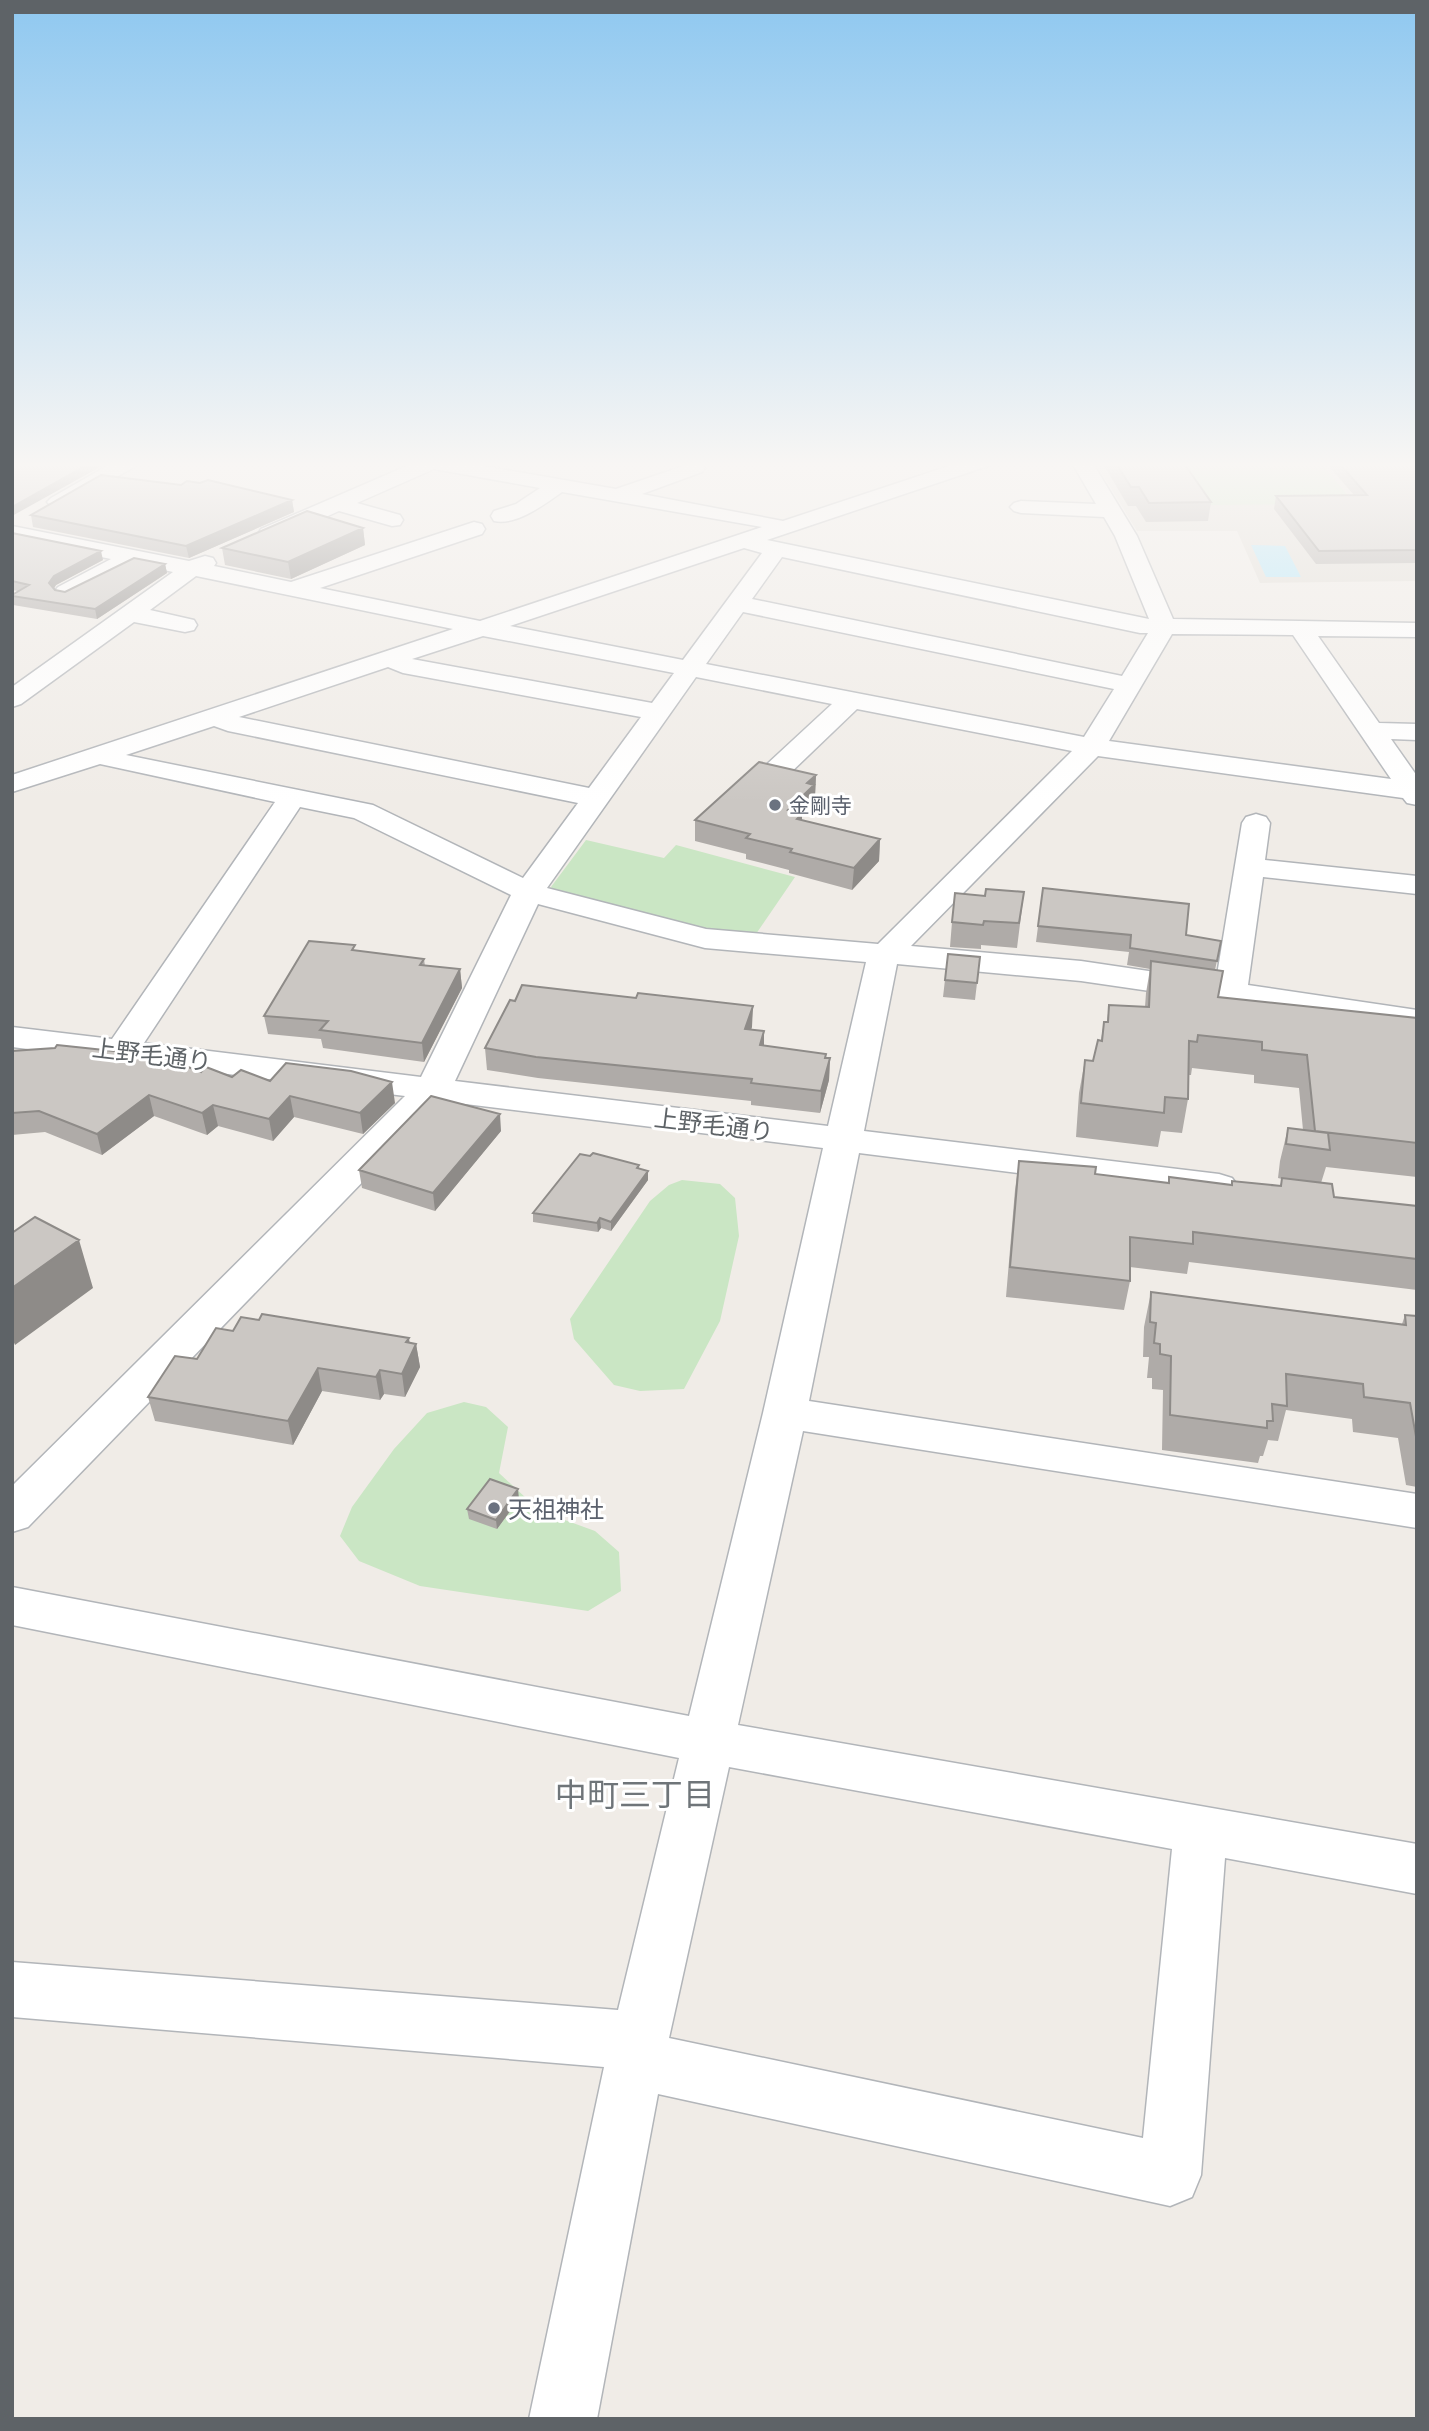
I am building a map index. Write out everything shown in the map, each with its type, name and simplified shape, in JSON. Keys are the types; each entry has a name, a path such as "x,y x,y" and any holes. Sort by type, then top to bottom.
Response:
{"street":[{"path":"66,592 96,575"},
{"path":"12,699 182,575"},
{"path":"224,575 1092,747 1416,793"},
{"path":"294,589 335,575"},
{"path":"12,784 637,575"},
{"path":"12,1516 433,1089 528,892 753,575"},
{"path":"930,575 1140,626 1417,630"},
{"path":"1143,575 1164,626"},
{"path":"734,603 1130,685"},
{"path":"128,614 176,621 185,625"},
{"path":"563,2419 637,2051 785,1413 881,964 886,954 1092,747 1164,626"},
{"path":"1301,629 1416,793"},
{"path":"390,658 403,665 657,712"},
{"path":"776,771 852,700"},
{"path":"217,716 228,723 595,798"},
{"path":"1372,731 1417,732"},
{"path":"102,755 116,761 363,811 528,892 705,938 1081,971 1417,1020"},
{"path":"121,1050 292,797"},
{"path":"1230,994 1256,823"},
{"path":"1250,867 1417,885"},
{"name":"上野毛通り","path":"12,1037 1253,1190"},
{"path":"785,1413 1417,1511"},
{"path":"12,1606 707,1741 1417,1869"},
{"path":"12,1989 637,2051 1170,2175 1201,1828"}],"shaded area":[{"path":"1257,575 1417,575 1417,581 1260,583"}],"green space":[{"path":"586,840 664,858 676,845 795,877 756,934 712,931 557,894 551,887"},
{"path":"682,1180 720,1184 735,1198 739,1236 720,1321 684,1389 640,1391 614,1385 574,1339 570,1319 650,1201 669,1185"},
{"path":"464,1402 486,1407 508,1427 499,1473 540,1511 595,1531 619,1552 621,1591 588,1611 420,1586 359,1561 340,1536 352,1507 394,1449 427,1413"}],"water":[{"path":"1265,575 1301,577 1266,577"}],"building":[{"path":"12,575 55,575 49,583 55,590 65,592 99,575 147,575 95,609 12,596 29,585 12,581"},
{"path":"759,762 816,775 807,783 814,785 788,810 802,814 797,819 880,839 854,868 790,852 792,849 746,838 750,834 695,820"},
{"path":"1043,888 1189,904 1186,935 1221,941 1217,961 1130,948 1131,935 1038,926"},
{"path":"986,889 1024,892 1019,923 984,921 983,925 952,922 955,893 985,896"},
{"path":"309,941 355,945 352,950 424,959 420,965 460,969 422,1043 320,1030 328,1021 264,1016"},
{"path":"948,954 980,957 977,983 945,980"},
{"path":"1151,961 1223,971 1218,997 1417,1018 1417,1143 1315,1131 1307,1055 1262,1050 1262,1042 1198,1035 1197,1042 1189,1041 1188,1099 1165,1097 1164,1113 1081,1103 1085,1060 1093,1061 1098,1040 1102,1041 1104,1022 1108,1022 1109,1005 1149,1007"},
{"path":"522,985 636,998 638,993 753,1006 745,1029 764,1031 760,1045 826,1054 825,1058 830,1058 821,1091 751,1083 752,1079 536,1057 485,1048 510,1000 515,1001"},
{"path":"57,1045 142,1054 146,1051 201,1072 206,1067 232,1077 241,1070 270,1081 286,1063 351,1071 392,1082 360,1113 290,1096 269,1119 213,1105 202,1113 149,1095 97,1134 39,1111 12,1113 12,1051 55,1048"},
{"path":"431,1096 500,1114 433,1193 359,1170"},
{"path":"1288,1128 1328,1133 1330,1150 1286,1144"},
{"path":"593,1153 639,1165 637,1168 648,1171 611,1222 600,1218 597,1223 533,1213 580,1154 590,1156"},
{"path":"1019,1161 1096,1167 1095,1174 1169,1183 1169,1177 1232,1185 1232,1181 1281,1186 1282,1178 1332,1184 1334,1197 1417,1206 1417,1259 1193,1232 1193,1244 1130,1237 1130,1281 1010,1267"},
{"path":"35,1217 79,1240 12,1288 12,1233"},
{"path":"1151,1292 1406,1325 1405,1315 1417,1316 1417,1442 1410,1403 1364,1397 1363,1384 1286,1374 1287,1406 1272,1404 1273,1421 1267,1421 1267,1428 1170,1415 1171,1356 1160,1354 1160,1344 1154,1343 1156,1323 1150,1322"},
{"path":"262,1314 409,1338 406,1342 416,1344 402,1374 380,1370 376,1377 318,1368 288,1421 148,1397 175,1356 197,1359 216,1328 233,1331 241,1317 259,1320"},
{"path":"490,1479 518,1489 496,1520 467,1509"}],"place":[{"name":"金剛寺","path":"775,805"},
{"name":"天祖神社","path":"494,1508"}],"district":[{"name":"中町三丁目","path":"635,1794"}]}
